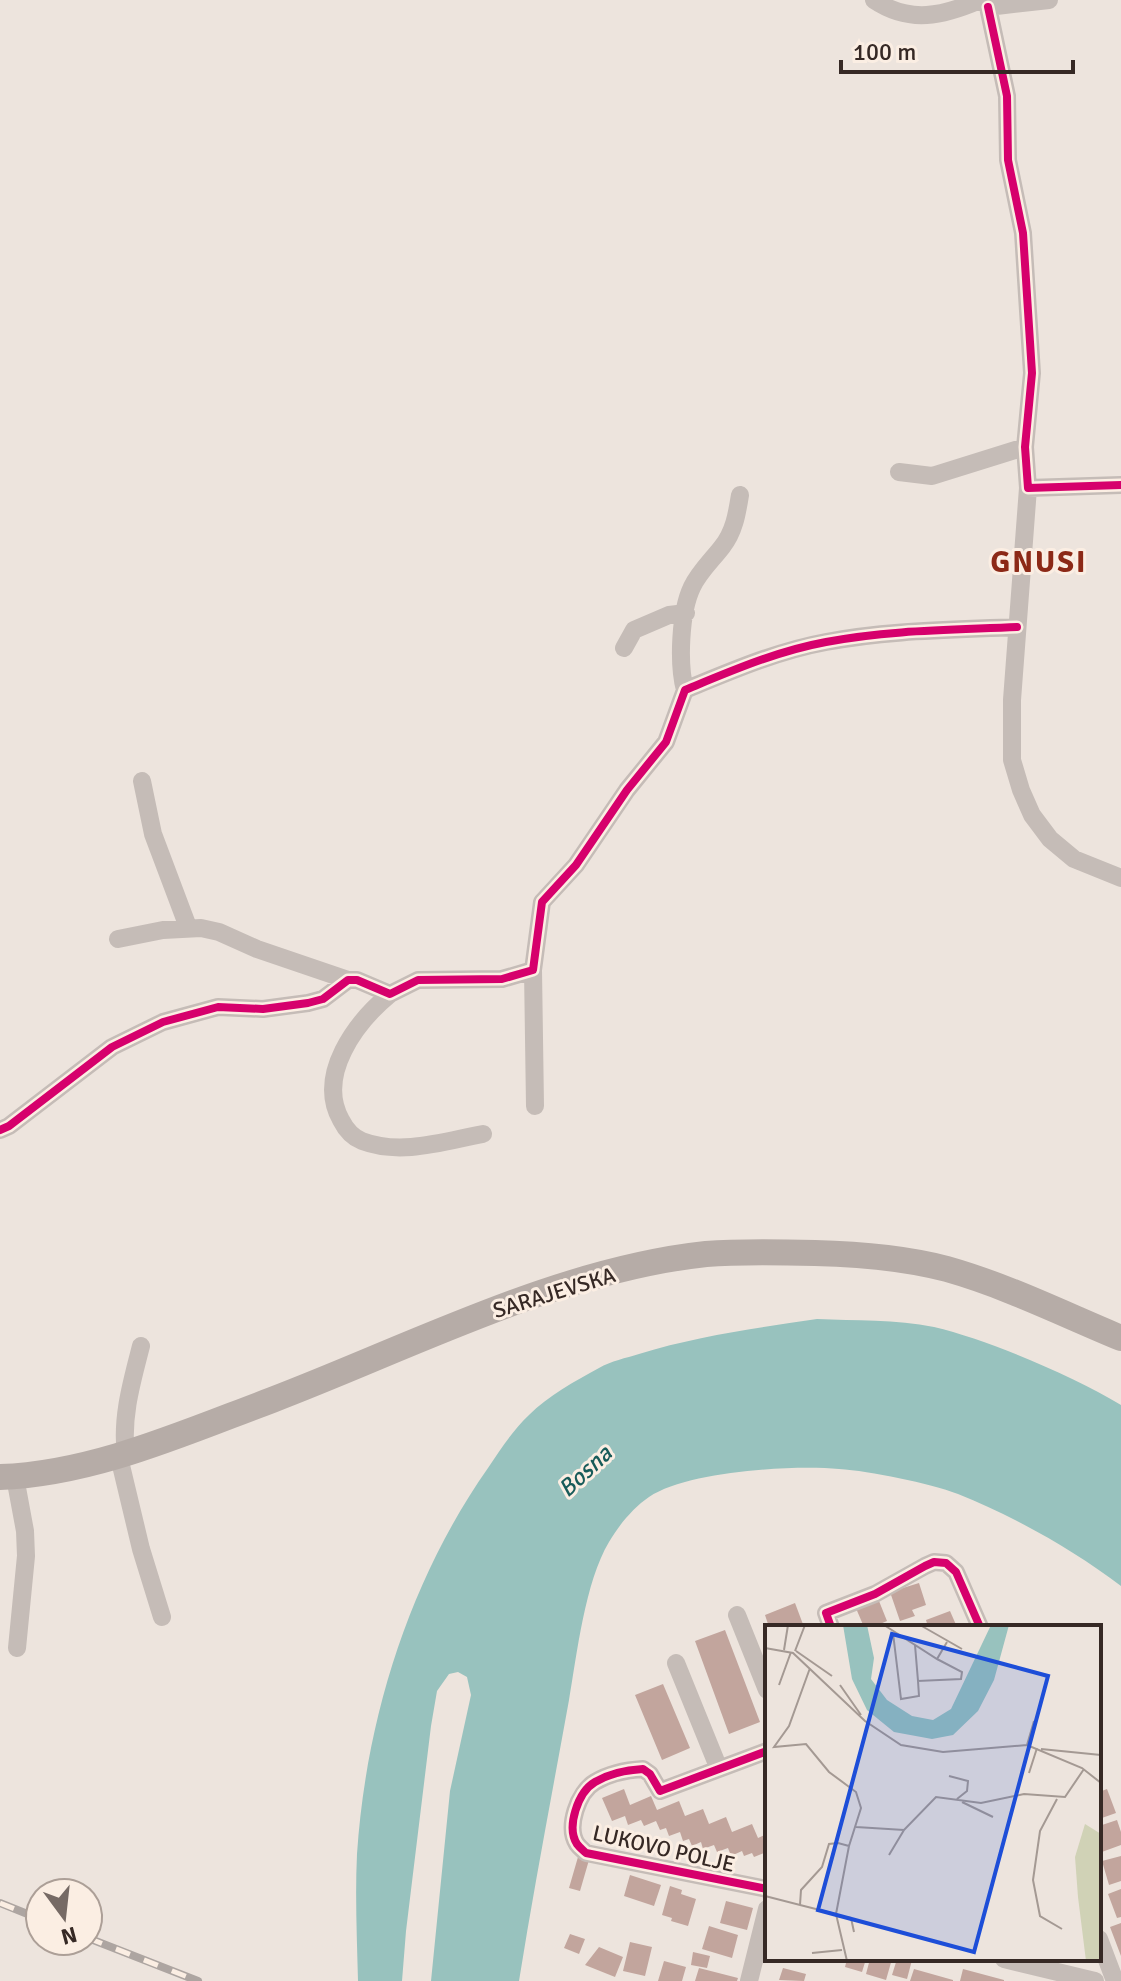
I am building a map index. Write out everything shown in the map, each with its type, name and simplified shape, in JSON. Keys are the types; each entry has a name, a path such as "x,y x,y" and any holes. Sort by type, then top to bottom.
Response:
{"main road":[{"name":"SARAJEVSKA","path":"7,1477 122,1456 312,1385 480,1316 569,1285 634,1268 706,1255 782,1252 857,1254 943,1268 1002,1286 1121,1338"}],"street":[{"path":"874,0 905,14 926,17 983,2 1037,0"},
{"path":"983,2 1007,96 1008,160 1023,233 1032,373 1025,447 1028,488 1012,700 1012,760 1032,815 1050,839 1074,859 1121,878"},
{"path":"899,472 932,476 1025,447"},
{"path":"1028,488 1121,485"},
{"path":"535,1106 533,970 542,902 576,865 627,790 666,742 685,690 682,630 692,587 724,545 736,519 740,495"},
{"path":"624,648 634,630 661,617 686,613"},
{"path":"685,690 762,659 824,642 879,634 1017,627"},
{"path":"142,781 153,834 188,927"},
{"path":"118,939 188,927 219,932 257,949 348,980 357,980 390,994"},
{"path":"483,1134 410,1148 362,1141 347,1132 337,1114 332,1093 337,1068 353,1032 371,1009 390,994 418,980 502,979 533,970"},
{"path":"0,1130 112,1047 163,1022 218,1007 263,1009 308,1003 323,999 348,980"},
{"path":"141,1346 126,1411 122,1456 141,1549 162,1617"},
{"path":"7,1477 25,1531 26,1556 17,1648"},
{"path":"830,1625 826,1613 875,1594 934,1562 946,1563 956,1572 979,1625"},
{"path":"737,1615 765,1685"},
{"path":"676,1663 719,1769"},
{"name":"LUKOVO POLJE","path":"765,1752 660,1791 650,1774 643,1769 621,1770 591,1784 578,1803 572,1828 577,1843 586,1853 765,1889"},
{"path":"749,1981 765,1917"},
{"path":"1101,1944 1115,1981"},
{"path":"1012,1961 1095,1981"}],"water":[{"name":"Bosna","path":"817,1319 905,1323 956,1333 1030,1360 1121,1405 1121,1586 1063,1547 1001,1513 958,1494 916,1482 852,1470 769,1469 714,1476 666,1488 637,1506 617,1529 601,1558 588,1597 519,1981 431,1981 450,1791 471,1695 467,1677 458,1672 449,1674 437,1691 402,1981 358,1981 357,1854 370,1752 382,1701 415,1603 436,1556 460,1511 502,1447 523,1421 545,1401 608,1363 705,1337"}],"building":[{"path":"919,1583 926,1605 912,1610 915,1616 900,1621 890,1592"},
{"path":"877,1596 887,1621 878,1625 863,1625 855,1606"},
{"path":"795,1603 803,1625 768,1625 765,1615"},
{"path":"950,1611 956,1625 927,1625 926,1620"},
{"path":"725,1630 760,1722 729,1734 695,1641"},
{"path":"663,1684 690,1748 662,1760 635,1695"},
{"path":"624,1789 630,1805 651,1796 657,1810 679,1801 685,1816 703,1809 709,1824 726,1817 732,1832 752,1824 758,1838 765,1835 765,1855 764,1853 754,1857 752,1853 744,1856 742,1851 731,1856 728,1848 717,1852 714,1845 703,1849 701,1842 692,1846 689,1839 683,1841 680,1832 669,1836 666,1828 660,1830 656,1821 644,1826 641,1820 628,1825 625,1816 612,1821 602,1798"},
{"path":"1107,1789 1116,1813 1101,1818 1101,1791"},
{"path":"1117,1820 1121,1845 1101,1852 1101,1825"},
{"path":"1121,1856 1121,1881 1109,1885 1102,1861"},
{"path":"578,1857 589,1860 580,1891 569,1888"},
{"path":"630,1875 661,1885 654,1906 624,1896"},
{"path":"670,1886 696,1899 688,1926 662,1915"},
{"path":"1121,1889 1121,1917 1117,1918 1108,1894"},
{"path":"726,1901 753,1908 747,1930 720,1923"},
{"path":"1121,1923 1121,1956 1110,1927"},
{"path":"709,1926 738,1935 732,1958 702,1949"},
{"path":"570,1934 585,1939 579,1954 564,1948"},
{"path":"630,1942 652,1947 645,1976 623,1971"},
{"path":"599,1947 623,1957 615,1977 585,1965"},
{"path":"693,1952 710,1956 707,1968 691,1965"},
{"path":"664,1961 686,1967 682,1981 658,1981"},
{"path":"846,1961 865,1961 862,1972 845,1967"},
{"path":"869,1961 891,1961 886,1980 866,1974"},
{"path":"896,1961 912,1961 907,1979 892,1975"},
{"path":"699,1968 738,1978 737,1981 695,1981"},
{"path":"783,1968 806,1974 804,1981 779,1980"},
{"path":"914,1969 953,1980 953,1981 910,1981"},
{"path":"963,1969 1004,1980 1004,1981 960,1981"}],"railway":[{"path":"0,1903 24,1913"},
{"path":"104,1944 198,1981"}],"cycle path":[{"path":"988,7 1007,96 1008,160 1023,233 1032,373 1025,447 1028,488 1121,485"},
{"path":"0,1130 112,1047 163,1022 218,1007 263,1009 308,1003 323,999 348,980 357,980 390,994 418,980 502,979 533,970 542,902 576,865 627,790 666,742 685,690 772,656 826,642 897,633 1017,627"},
{"path":"830,1625 826,1613 875,1594 934,1562 946,1563 956,1572 979,1625"},
{"path":"765,1752 660,1791 650,1774 643,1769 606,1776 583,1794 573,1820 574,1837 586,1853 765,1889"}],"district":[{"name":"GNUSI","path":"1039,562"}]}
